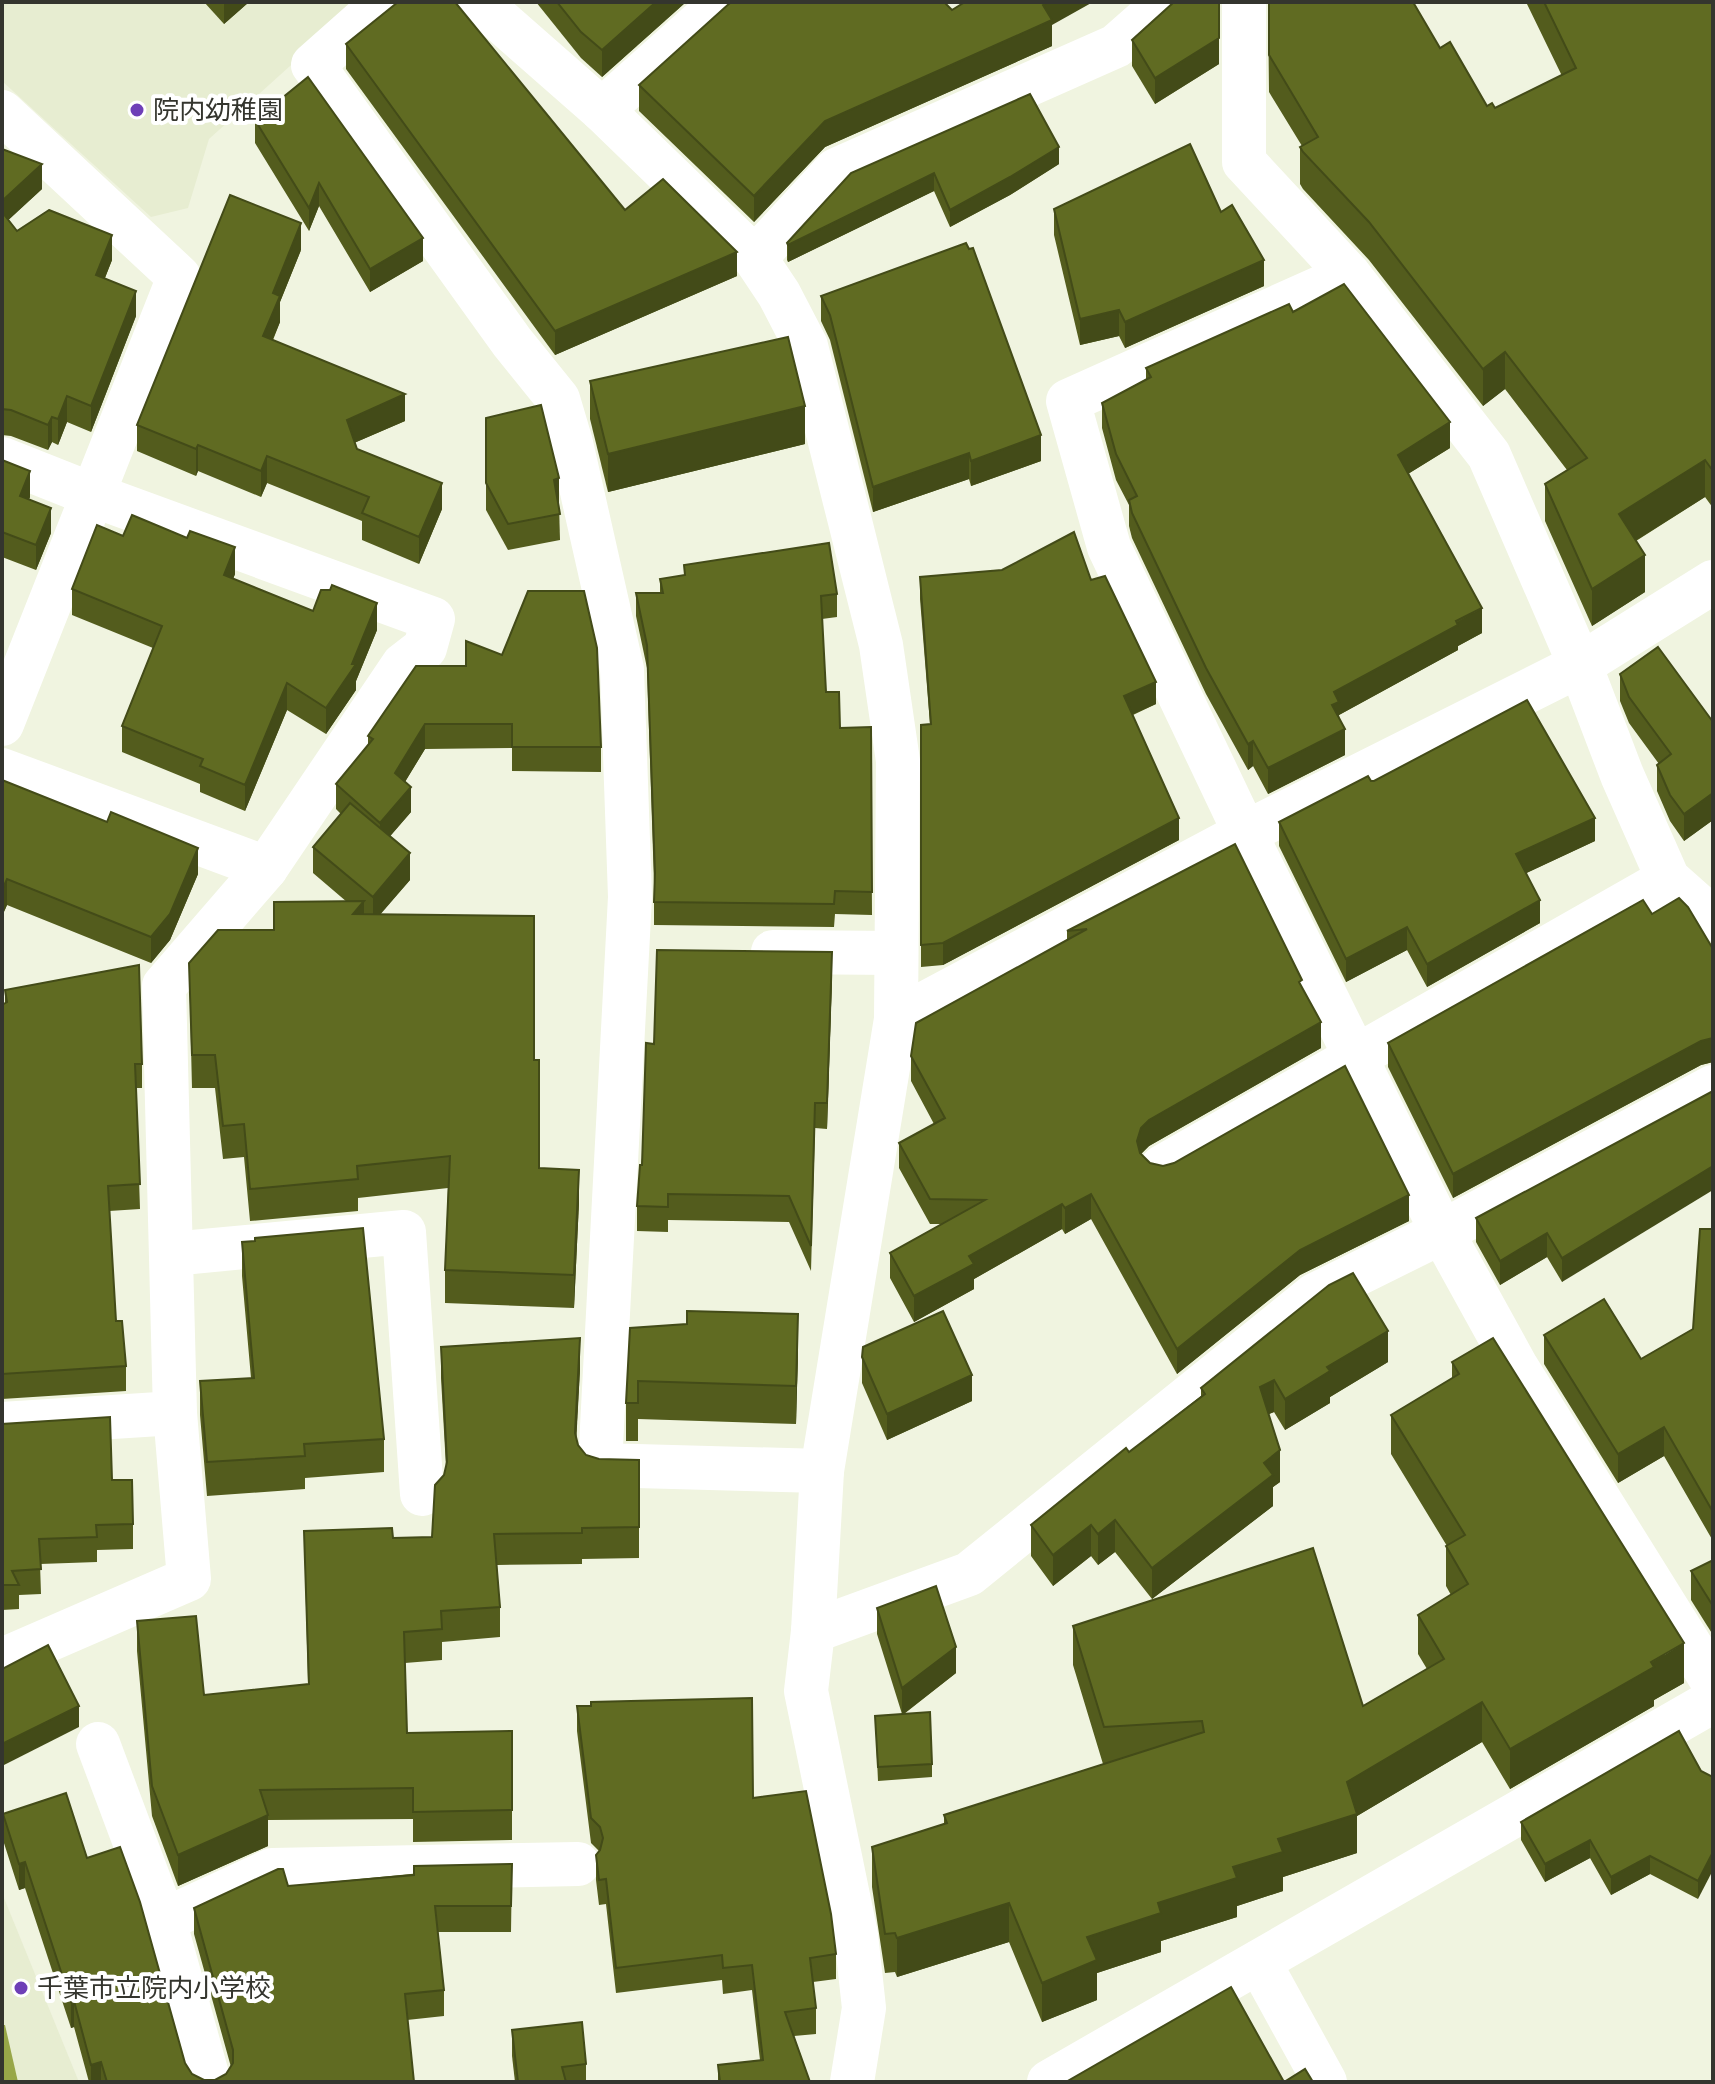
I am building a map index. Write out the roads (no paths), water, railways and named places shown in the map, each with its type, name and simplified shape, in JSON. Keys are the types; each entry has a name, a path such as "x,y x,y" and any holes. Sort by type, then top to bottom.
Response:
{"street":[{"path":"384,2 313,65 512,342 573,396 571,443 622,669 630,897 600,1465 822,1471"},
{"path":"479,2 602,110 755,258 779,294 806,346 883,660 898,761 896,1019 822,1471 813,1631 806,1691 856,1935 864,2008 852,2082"},
{"path":"602,110 723,2"},
{"path":"755,258 836,170 1116,46 1166,2"},
{"path":"1244,2 1244,162 1349,275 1489,455 1668,879 1713,919"},
{"path":"2,112 179,277 93,495 7,696"},
{"path":"1349,275 1068,401 1109,547 1245,833 1442,1232 1517,1368 1713,1682"},
{"path":"759,356 806,346"},
{"path":"2,459 433,619 425,648 403,665 266,868 164,986 175,1413 189,1579 2,1660"},
{"path":"896,1019 1245,833 1580,665 1713,582"},
{"path":"2,770 266,868"},
{"path":"1162,1167 1668,879"},
{"path":"627,950 674,950"},
{"path":"738,951 896,953"},
{"path":"813,1631 969,1574 1315,1295 1442,1232 1713,1087"},
{"path":"171,1254 404,1232 422,1494"},
{"path":"2,1424 175,1413"},
{"path":"1049,2082 1713,1701"},
{"path":"98,1744 164,1920 209,2082"},
{"path":"164,1920 272,1870 578,1864"},
{"path":"1259,1962 1325,2082"}],"place":[{"name":"院内幼稚園","path":"137,110"},
{"name":"千葉市立院内小学校","path":"21,1988"}]}
